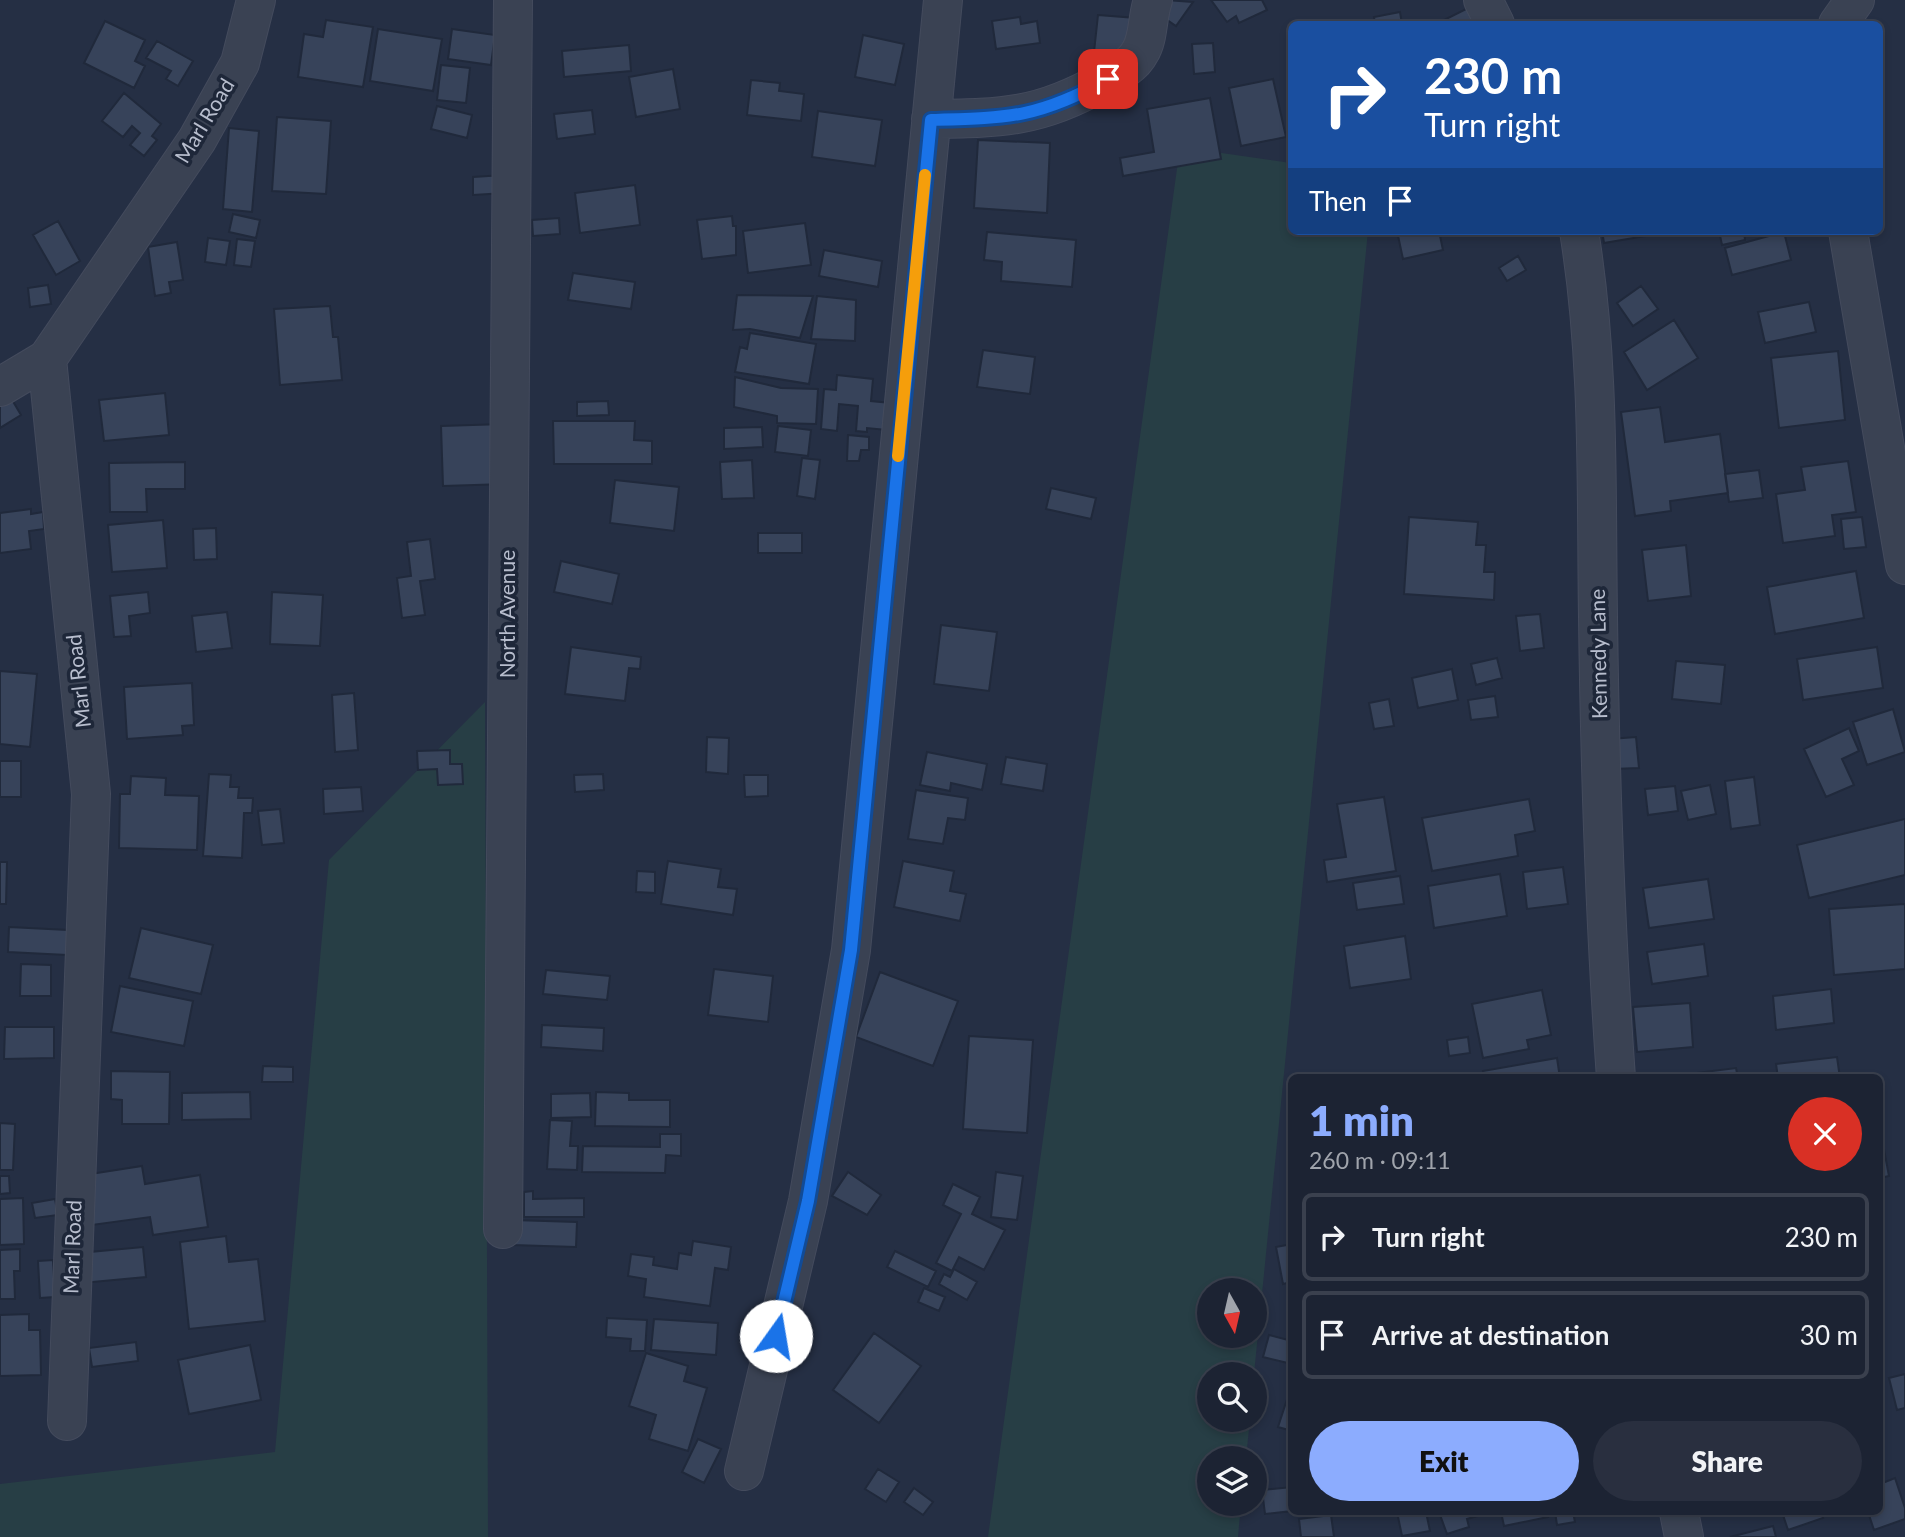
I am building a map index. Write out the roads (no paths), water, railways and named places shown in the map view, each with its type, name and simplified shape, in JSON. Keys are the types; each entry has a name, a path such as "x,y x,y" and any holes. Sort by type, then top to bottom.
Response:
{"street":[{"name":"Marl Road","path":"67,1421 91,794 47,359 197,140 240,63 256,0"},
{"name":"North Avenue","path":"503,1228 513,0"},
{"path":"744,1471 808,1201 851,950 943,0"},
{"path":"931,120 1004,118 1041,111 1079,96 1129,65 1140,52 1153,0"},
{"path":"1483,0 1494,21"},
{"path":"1840,21 1855,0"},
{"name":"Kennedy Lane","path":"1579,235 1587,284 1595,372 1600,787 1605,931 1616,1074"},
{"path":"1849,235 1905,565"},
{"path":"0,387 47,359"},
{"path":"1680,1515 1684,1537"}]}
